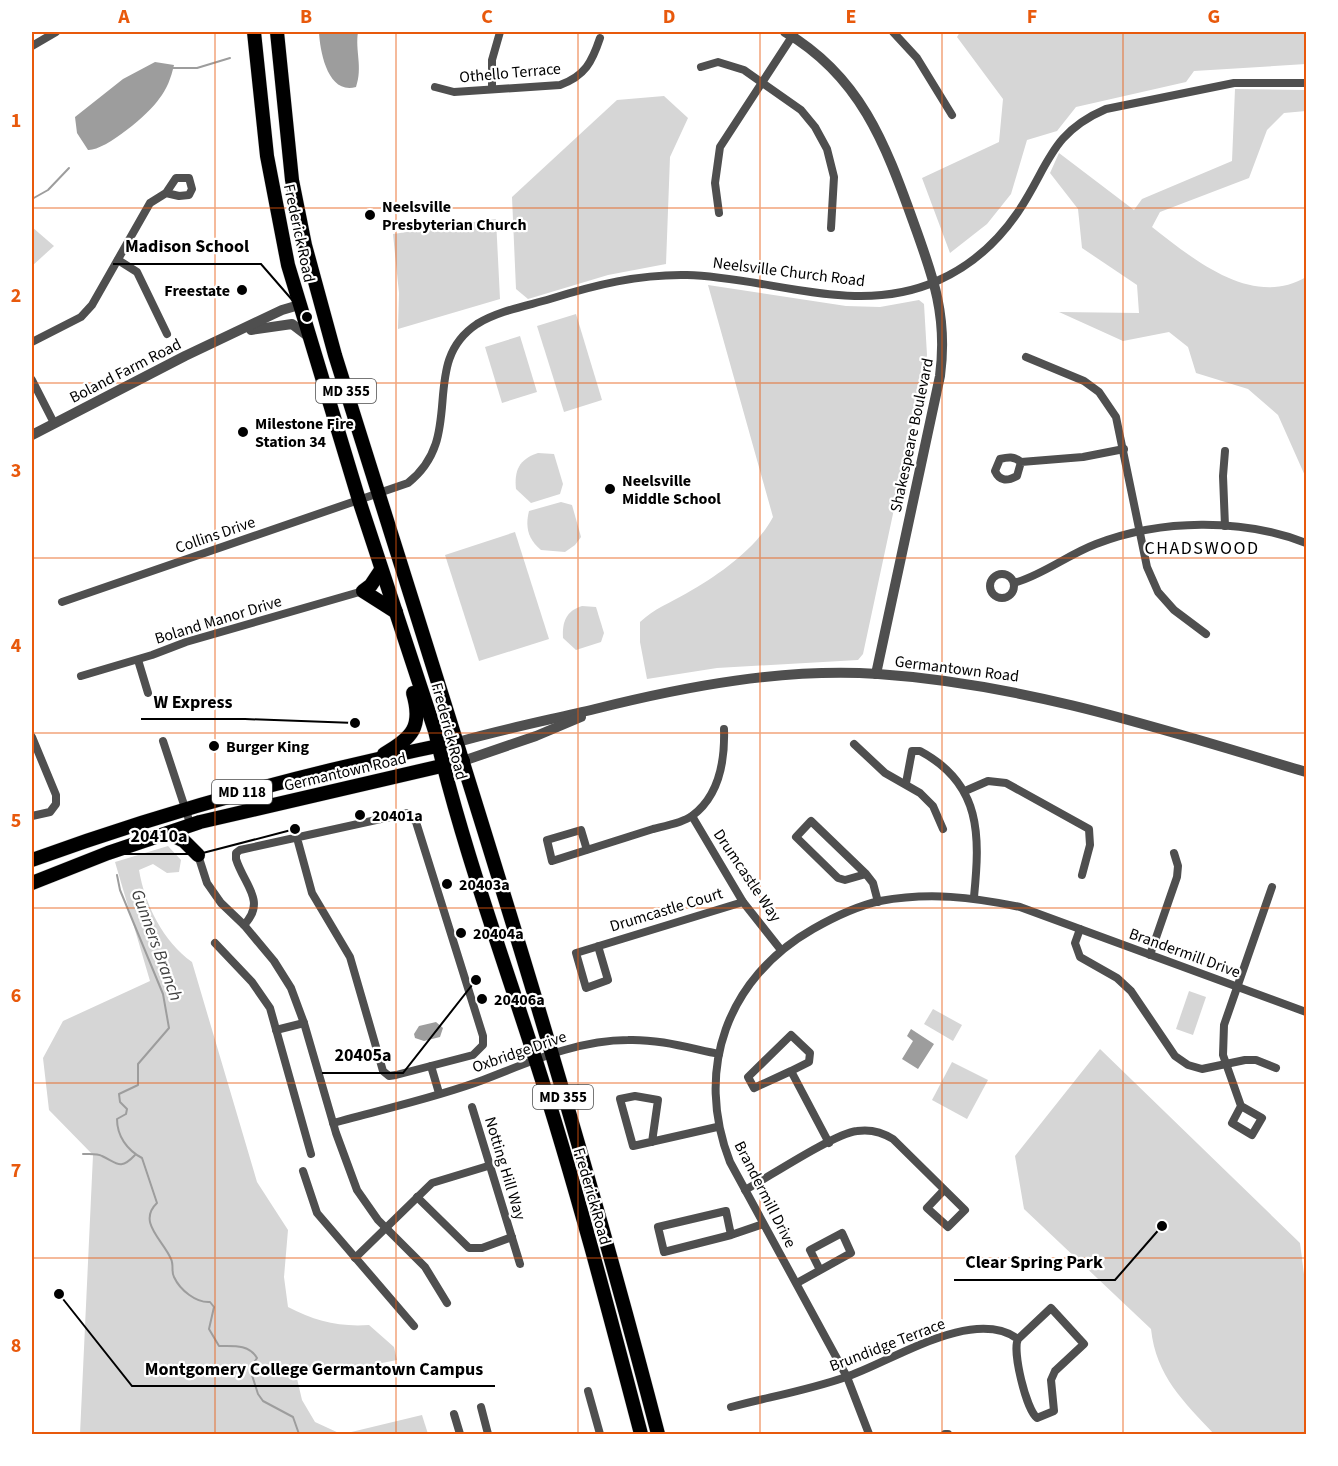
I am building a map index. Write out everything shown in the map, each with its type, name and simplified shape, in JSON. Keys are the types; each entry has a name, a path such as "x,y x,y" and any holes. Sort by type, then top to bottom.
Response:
{"main road":[{"name":"Frederick Road","path":"254,32 273,191 299,305 438,746 442,766 506,976 535,1059 641,1434"},
{"name":"Frederick Road","path":"276,32 292,180 305,245 334,355 458,742 551,1055 658,1434"},
{"path":"299,305 314,317 327,346 334,355"},
{"path":"381,570 371,585 363,591 396,612"},
{"path":"373,760 408,738 416,724 418,708 411,684 412,662"},
{"name":"Germantown Road","path":"32,860 184,808 373,760 458,742"},
{"name":"Germantown Road","path":"32,883 168,832 305,796 463,760"},
{"path":"191,826 198,855"},
{"path":"168,832 184,841 198,855"}],"street":[{"path":"35,32 35,44"},
{"path":"35,44 54,32"},
{"path":"492,89 492,60 500,32"},
{"path":"893,32 917,58 952,115"},
{"path":"718,213 715,183 720,147 791,33"},
{"name":"Shakespeare Boulevard","path":"791,33 835,71 869,114 890,157 936,282 943,322 944,348 940,376 876,674"},
{"name":"Othello Terrace","path":"435,87 454,92 560,85 575,80 593,59 600,38"},
{"path":"701,67 725,63 744,70 801,111 815,127 827,149 835,185 831,228"},
{"name":"Neelsville Church Road","path":"378,494 408,483 428,463 439,435 448,363 453,352 469,331 489,318 604,282 642,276 710,276 860,296 896,294 936,282 958,271 991,246 1019,211 1051,151 1071,129 1092,115 1107,109 1206,87 1234,83 1306,83"},
{"path":"32,342 81,317 92,305 150,203 166,193"},
{"path":"118,261 137,272 167,334"},
{"name":"Boland Farm Road","path":"32,435 282,310 299,305"},
{"name":"Boland Farm Road","path":"233,334 284,323 297,326 309,337"},
{"path":"1026,357 1084,381 1099,392 1116,417 1147,567 1158,592 1174,610 1206,634"},
{"path":"32,380 54,423"},
{"path":"1021,462 1083,457 1124,449"},
{"path":"1225,451 1223,476 1225,526"},
{"name":"Collins Drive","path":"62,602 378,494"},
{"path":"1014,583 1028,579 1096,544 1141,532 1183,526 1258,529 1306,543"},
{"name":"Boland Manor Drive","path":"81,676 138,660 186,642 363,591"},
{"path":"138,660 148,693"},
{"name":"Germantown Road","path":"458,742 636,697 725,682 764,677 876,674 982,686 1065,702 1306,772"},
{"name":"Germantown Road","path":"463,760 536,736 595,709"},
{"path":"588,850 582,830 547,840 552,861 588,850 692,816 712,791 719,777 723,762 723,729"},
{"path":"32,737 56,795 56,804 50,812 32,816"},
{"path":"163,741 191,826"},
{"path":"854,744 885,773 906,783 933,806 944,829"},
{"path":"906,783 912,751 920,751 954,777 965,791 977,830 979,848 974,897"},
{"path":"965,791 988,781 1006,783 1089,829 1090,845 1082,875"},
{"path":"244,926 254,915 256,906 239,869 236,853 240,850 408,813 413,817 483,1036 483,1045 473,1055 431,1066 389,1076 382,1071 350,957 312,893 297,838"},
{"name":"Drumcastle Way","path":"692,816 743,902 781,950"},
{"path":"866,874 845,880 838,878 796,837 811,820 866,874 873,883 878,902"},
{"path":"1150,955 1177,877 1178,866 1174,853"},
{"path":"198,855 207,883 228,911 274,961 291,988 304,1023 333,1123 357,1190 386,1228 425,1267 447,1303"},
{"path":"1241,1106 1226,1064 1222,1043 1224,1025 1272,887"},
{"name":"Brandermill Drive","path":"869,1434 847,1377 730,1162 717,1127 715,1084 718,1054 726,1025 741,996 760,970 781,950 824,922 878,902 919,896 974,897 1020,908 1306,1012"},
{"name":"Drumcastle Court","path":"598,946 608,980 586,988 576,953 598,946 743,902"},
{"path":"1080,929 1075,943 1080,957 1117,978 1131,991 1175,1056 1202,1069 1256,1060 1276,1068"},
{"path":"215,943 252,982 270,1008 311,1154"},
{"path":"276,1030 304,1023"},
{"path":"791,1035 810,1053 809,1062 791,1071 754,1088 748,1077 791,1035"},
{"name":"Oxbridge Drive","path":"333,1123 482,1080 535,1059 587,1045 628,1040 670,1044 718,1054"},
{"path":"431,1066 439,1093"},
{"path":"791,1071 829,1143"},
{"path":"652,1142 658,1100 634,1096 620,1099 633,1146 652,1142 717,1127"},
{"name":"Notting Hill Way","path":"472,1107 488,1166 520,1263"},
{"path":"745,1190 854,1131 884,1133 893,1139 965,1210 948,1227 927,1208 944,1190"},
{"path":"355,1258 432,1183 488,1166"},
{"path":"303,1171 317,1213 414,1326"},
{"name":"Notting Hill Way","path":"417,1197 469,1248 482,1248 512,1238"},
{"path":"731,1235 726,1210 658,1227 664,1252 731,1235 763,1224"},
{"path":"796,1283 820,1270 851,1253 842,1233 810,1250 820,1270"},
{"path":"1051,1308 1084,1344 1055,1371 1051,1380 1054,1411 1051,1414 1037,1418 1031,1411 1016,1357 1018,1338 1051,1308"},
{"name":"Brundidge Terrace","path":"731,1407 847,1377 897,1355 973,1328 1000,1329 1018,1338"},
{"path":"588,1391 600,1434"},
{"path":"481,1407 488,1434"},
{"path":"454,1414 460,1434"}],"shaded area":[{"path":"319,32 358,32 359,73 356,87 346,88 332,78 321,50"},
{"path":"960,32 1306,32 1306,64 1194,71 1186,82 1076,107 1057,131 1027,140 1011,194 987,224 950,253 922,178 999,142 1003,99 957,37"},
{"path":"155,62 174,65 168,83 154,106 105,145 88,150 77,133 75,117 123,79"},
{"path":"1235,89 1306,90 1306,111 1284,113 1267,130 1249,178 1160,212 1152,227 1205,265 1245,284 1265,287 1286,285 1306,277 1306,478 1278,415 1248,389 1196,373 1188,347 1169,332 1123,341 1059,312 1139,313 1137,285 1082,248 1078,209 1050,173 1059,153 1134,210 1142,199 1232,161"},
{"path":"664,96 688,118 670,157 666,264 608,275 528,299 516,289 512,197 617,100"},
{"path":"496,219 500,299 398,329 399,293 393,234"},
{"path":"32,227 54,246 32,266"},
{"path":"708,285 846,306 880,307 919,300 924,304 927,355 863,654 858,660 717,668 647,679 640,642 640,622 657,609 712,578 736,560 757,540 773,517"},
{"path":"576,314 602,400 564,412 537,326"},
{"path":"520,336 537,392 502,403 485,347"},
{"path":"538,453 554,454 563,484 560,494 531,503 516,489 516,477 522,462"},
{"path":"561,502 572,505 581,537 565,552 541,550 533,542 529,532 527,522 529,511"},
{"path":"515,532 549,639 479,661 445,555"},
{"path":"582,606 596,607 604,633 601,642 576,650 563,638 563,627 569,614"},
{"path":"168,846 181,860 179,872 167,873 153,864 139,870 142,883 151,909 164,933 172,944 192,962 257,1182 288,1230 284,1277 288,1307 327,1322 369,1325 394,1347 397,1360 337,1372 320,1366 295,1370 302,1400 315,1422 341,1434 80,1434 93,1155 49,1110 43,1058 63,1021 150,981 115,862"},
{"path":"1189,991 1206,997 1193,1035 1176,1029"},
{"path":"933,1009 962,1025 953,1041 924,1024"},
{"path":"436,1022 443,1028 440,1037 424,1041 415,1038 414,1034 419,1026"},
{"path":"911,1029 934,1044 918,1069 902,1059 913,1041 907,1036"},
{"path":"1100,1049 1300,1243 1306,1290 1306,1434 1214,1434 1182,1399 1165,1374 1154,1346 1151,1329 1024,1209 1015,1156"},
{"path":"952,1062 988,1080 967,1119 932,1100"},
{"path":"422,1415 428,1434 343,1434"}],"waterway":[{"path":"173,68 197,68 230,58"},
{"path":"32,199 48,190 69,168"},
{"name":"Gunners Branch","path":"117,875 120,890 163,994 169,1028 138,1064 138,1085 119,1094 120,1102 127,1109 126,1114 117,1119 117,1125 127,1147 142,1158 157,1203 152,1210 151,1224 171,1259 173,1275 177,1282 189,1295 210,1302 214,1307 209,1329 219,1346 240,1347 254,1353 257,1358 250,1369 258,1394 263,1401 293,1417 299,1434"},
{"path":"83,1154 98,1154 118,1164 126,1163 135,1155"}],"place":[{"name":"Neelsville Presbyterian Church","path":"370,215"},
{"name":"Freestate","path":"242,290"},
{"name":"Madison School","path":"307,317"},
{"name":"Milestone Fire Station 34","path":"243,432"},
{"name":"Neelsville Middle School","path":"610,489"},
{"name":"W Express","path":"355,723"},
{"name":"Burger King","path":"214,746"},
{"name":"20401a","path":"360,815"},
{"name":"20410a","path":"295,829"},
{"name":"20403a","path":"447,884"},
{"name":"20404a","path":"461,933"},
{"name":"20405a","path":"476,980"},
{"name":"20406a","path":"482,999"},
{"name":"Clear Spring Park","path":"1162,1226"},
{"name":"Montgomery College Germantown Campus","path":"59,1294"}],"district":[{"name":"CHADSWOOD","path":"1202,548"}]}
